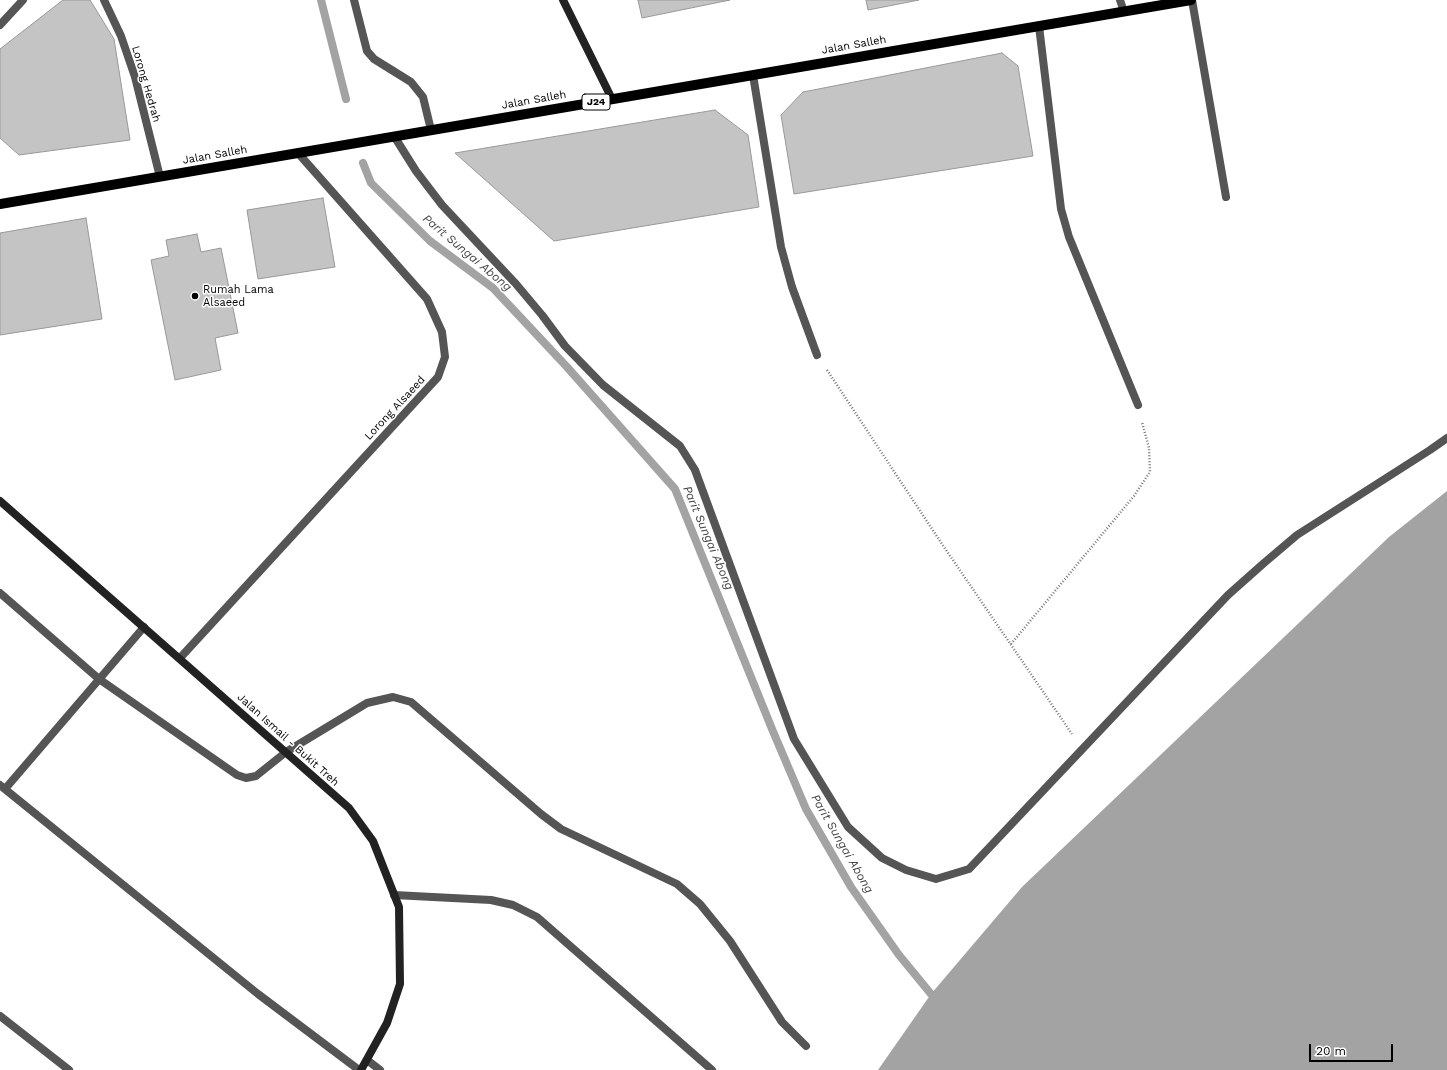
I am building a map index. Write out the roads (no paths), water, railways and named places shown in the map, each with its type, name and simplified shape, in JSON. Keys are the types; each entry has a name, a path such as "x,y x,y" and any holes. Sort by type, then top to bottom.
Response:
{"main road":[{"name":"Jalan Salleh","path":"0,204 1191,0"}],"street":[{"path":"0,25 23,0"},
{"name":"Lorong Hedrah","path":"104,0 121,36 135,77 160,177"},
{"path":"354,0 367,51 374,59 411,82 422,97 431,130"},
{"path":"563,0 612,99"},
{"path":"1120,0 1124,12"},
{"path":"1191,0 1226,197"},
{"path":"1039,26 1061,209 1069,237 1138,404"},
{"path":"753,75 781,248 792,287 817,355"},
{"path":"394,136 416,171 442,205 516,284 565,346 602,384 680,446 695,470 794,739 848,827 882,858 906,870 936,879 969,869 1083,750 1228,594 1297,535 1447,438"},
{"name":"Lorong Alsaeed","path":"180,658 438,377 445,357 442,332 428,299 298,153"},
{"name":"Jalan Ismail - Bukit Treh","path":"0,501 349,808 373,841 399,907 400,984 388,1023 360,1070"},
{"path":"0,593 99,679 238,775 246,778 256,776 286,752 367,703 393,697 411,702 541,814 561,829 677,884 700,904 730,941 782,1022 806,1046"},
{"path":"144,627 3,787 258,994 360,1070"},
{"path":"394,895 491,900 513,905 537,917 712,1070"},
{"path":"0,1016 69,1070"},
{"path":"367,1060 380,1070"}],"waterway":[{"path":"321,0 346,99"},
{"name":"Parit Sungai Abong","path":"363,163 371,183 430,241 493,288 567,367 675,489 806,809 851,887 899,955 931,994"}],"place":[{"name":"Rumah Lama Alsaeed","path":"195,296"}]}
